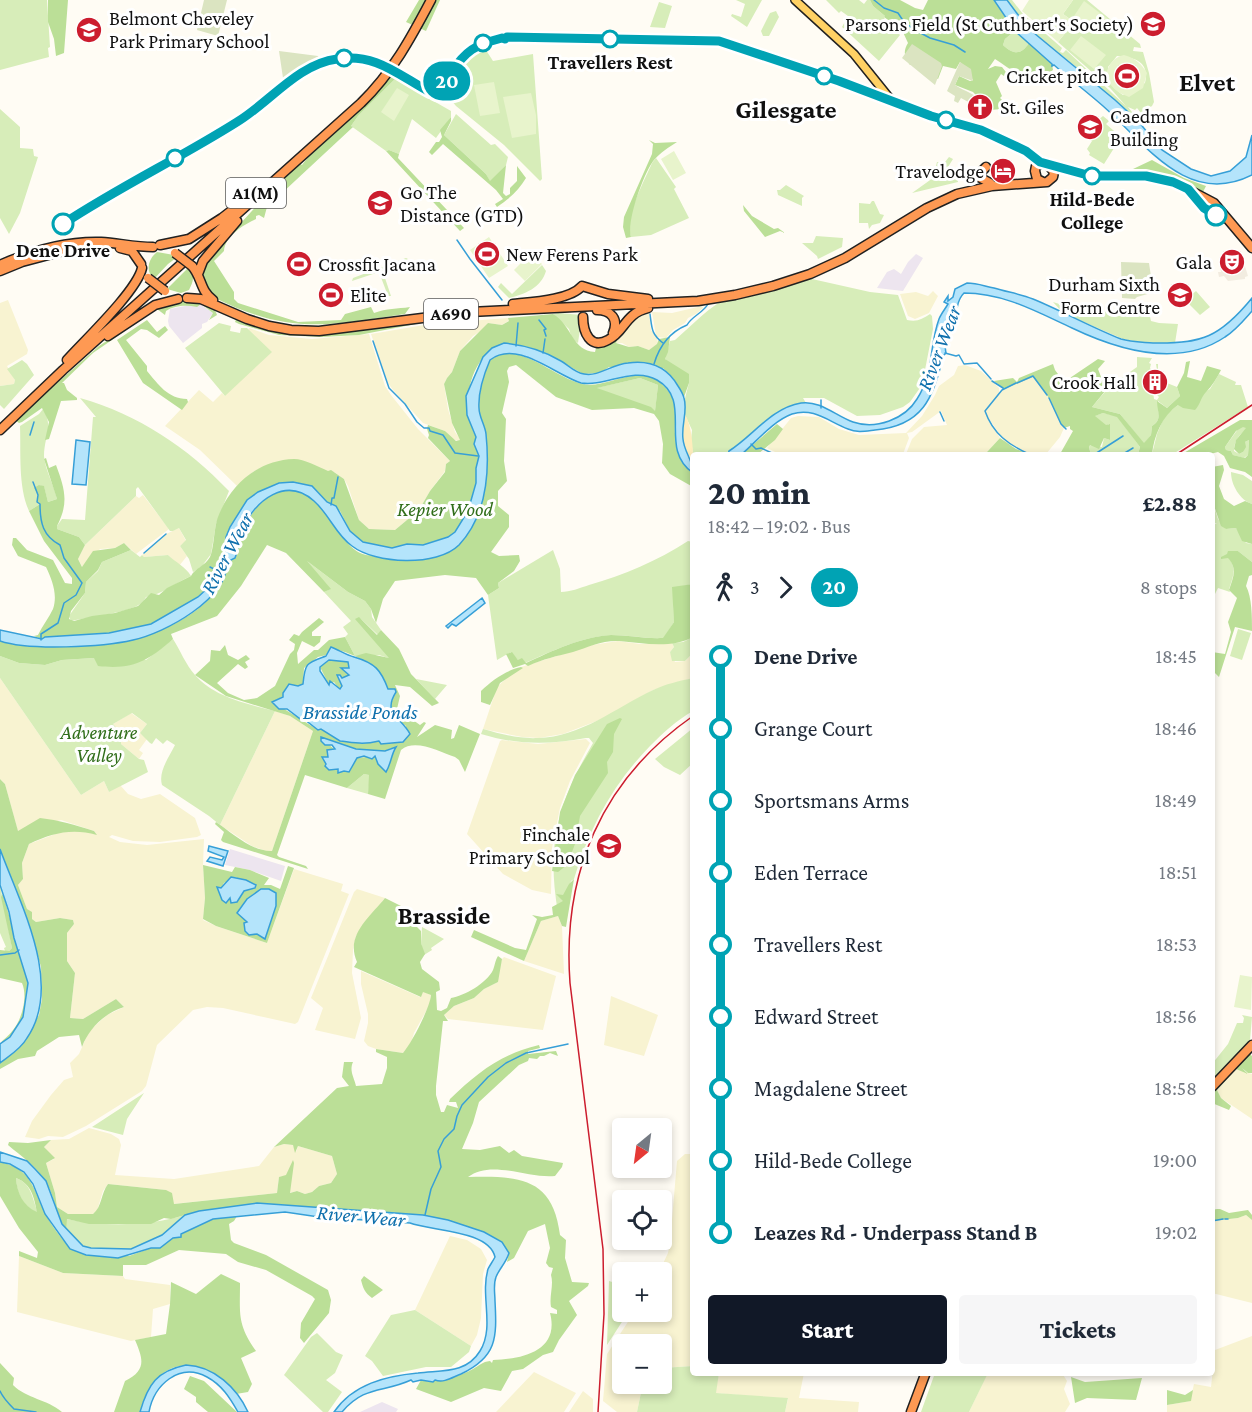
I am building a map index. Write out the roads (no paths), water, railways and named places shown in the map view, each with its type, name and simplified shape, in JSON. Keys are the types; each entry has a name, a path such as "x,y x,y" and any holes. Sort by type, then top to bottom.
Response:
{"highway":[{"name":"A1(M)","path":"0,430 15,412 63,368 377,87 404,49 429,0"},
{"path":"1045,163 1053,168 1054,174"},
{"path":"1066,170 1058,170 1049,181 1043,182 1036,179 1036,166 1045,163 1096,176 1151,176 1173,182 1191,190 1203,201 1218,209 1252,248"},
{"path":"986,167 979,177 986,189"},
{"name":"A690","path":"0,265 49,248 72,244 100,242 167,247 192,266 204,292 210,298 238,312 269,322 302,327 332,327 439,311 696,297 774,282 835,257 932,201 965,188 986,189 1025,180 1032,177 1035,172"},
{"name":"A690","path":"0,271 56,253 86,248 125,249 135,254 148,278 165,291 182,298 206,300 258,323 302,331 344,329 470,312 678,303 735,295 801,278 845,258 927,208 957,194 1043,182"},
{"path":"63,368 140,276 144,253 156,246 189,239 266,186"},
{"path":"63,368 151,307 164,301 182,298 196,291 203,261 266,186"},
{"path":"492,307 556,298 576,292 582,286 608,294 654,300"},
{"path":"571,307 606,311 614,318 616,326 610,336 598,339 588,334 583,319 587,336 593,341 603,342 612,338 628,318 638,311 678,303"},
{"path":"1215,1084 1252,1046"},
{"path":"911,1412 924,1376"},
{"path":"916,1412 929,1376"}],"main road":[{"path":"795,0 854,54 891,100 931,116 986,132 1045,163"},
{"path":"1031,156 1035,172"}],"water":[{"path":"994,0 1007,0 1028,28 1115,100 1138,121 1162,150 1191,169 1211,176 1230,171 1246,157 1252,135 1252,175 1229,183 1207,183 1187,177 1169,167 1151,153 1103,106 1054,65 1052,66 1015,31"},
{"name":"River Wear","path":"967,283 1028,297 1121,339 1137,342 1185,342 1209,336 1230,322 1252,298 1252,311 1225,337 1188,352 1169,354 1128,349 1090,336 1007,300 964,293 948,334 946,353 943,356 935,385 930,397 915,416 891,427 858,431 848,429 821,416 800,412 778,421 744,452 729,452 771,416 780,410 801,403 815,404 853,422 871,425 889,421 905,412 912,406 922,389 929,369 936,329 948,304 944,302 948,296 948,301 953,297 955,289"},
{"name":"River Wear","path":"504,343 527,347 554,357 584,374 595,374 622,364 636,362 657,366 674,379 684,398 683,439 690,459 690,470 683,463 677,451 673,400 668,389 657,380 639,375 581,383 524,356 501,355 490,360 479,396 479,411 486,434 487,464 487,478 481,507 468,533 459,545 449,552 422,560 375,557 362,552 346,541 314,501 303,494 283,491 264,501 249,518 242,531 235,558 227,562 225,576 217,589 206,601 177,622 146,636 104,645 47,647 0,641 0,630 42,639 109,633 151,624 198,597 210,586 224,558 226,537 230,527 247,500 258,492 279,483 293,482 312,486 327,502 336,506 350,531 363,542 392,548 407,544 423,545 448,537 455,532 468,511 476,483 479,456 474,444 476,437 467,415 466,396 483,357 492,348"},
{"path":"76,440 90,442 86,485 72,484"},
{"path":"482,598 485,603 456,626 452,624 448,628 446,626"},
{"name":"Brasside Ponds","path":"331,647 367,662 380,672 388,689 395,689 396,692 391,705 394,715 410,734 403,742 381,744 379,741 355,743 340,741 321,729 318,730 305,720 303,721 287,709 279,709 272,702 283,697 289,684 298,686 303,684 308,664 326,656","holes":["329,660 348,662 349,668 341,668 349,675 342,678 337,675 342,686 340,689 330,681 329,685 320,667"]},
{"name":"Brasside Ponds","path":"321,737 356,749 385,751 396,747 386,772 378,764 375,756 372,759 364,756 357,758 349,772 338,773 338,769 329,770 325,766 322,757 328,757 327,750 335,749 332,745 325,745"},
{"path":"209,846 228,851 223,866 207,861 210,857 222,860 224,857 208,851"},
{"path":"0,849 35,944 40,969 41,993 37,1017 27,1038 18,1049 0,1063 0,1044 10,1037 23,1017 28,983 0,885"},
{"path":"231,877 256,885 255,888 244,891 237,902 231,903 230,898 226,903 222,900 217,887 221,888"},
{"path":"261,889 269,889 276,893 276,906 265,939 257,934 249,935 245,931 244,923 247,922 237,913 247,899"},
{"name":"River Wear","path":"0,1152 27,1161 35,1169 46,1181 62,1224 83,1246 91,1248 131,1249 162,1235 185,1215 257,1203 423,1215 448,1220 484,1232 502,1242 509,1253 495,1280 496,1326 492,1345 482,1361 461,1374 433,1382 421,1380 413,1382 411,1380 367,1393 350,1403 342,1412 334,1412 342,1402 360,1388 371,1383 406,1374 453,1370 468,1364 474,1358 480,1351 486,1332 486,1279 488,1269 495,1257 490,1248 471,1236 410,1223 319,1217 285,1212 213,1219 181,1234 181,1237 173,1238 160,1248 151,1248 118,1258 86,1255 70,1249 45,1214 33,1184 24,1172 10,1164 0,1162"},
{"path":"186,1365 206,1369 223,1380 238,1395 248,1412 238,1412 225,1392 212,1380 197,1373 187,1372 169,1379 156,1393 149,1412 140,1412 146,1394 155,1380 168,1371"}],"waterway":[{"path":"874,0 884,8 898,13 904,22 915,30 930,38 954,45 965,52"},
{"path":"457,240 502,300"},
{"path":"654,364 666,341 687,325 708,304"},
{"path":"650,314 654,334 663,343"},
{"path":"539,320 546,329 544,330 546,336"},
{"path":"516,346 518,323"},
{"path":"543,353 545,339"},
{"path":"373,341 389,388 405,404 417,422 424,428 443,435 455,453 478,456"},
{"name":"River Wear","path":"945,353 959,355 964,364 977,363 991,379"},
{"path":"1017,383 1033,376 1047,395"},
{"path":"992,381 1003,388"},
{"path":"1016,383 1002,390 985,411 992,426 1002,438 1025,452"},
{"path":"1049,398 1061,424 1066,429"},
{"path":"821,400 821,408"},
{"path":"940,412 944,421"},
{"path":"30,435 34,422"},
{"path":"1098,452 1123,436"},
{"path":"751,444 756,449 761,448 770,452"},
{"path":"1126,452 1133,448"},
{"path":"331,505 338,477"},
{"path":"33,482 46,533 60,545 64,558 82,583 76,595 64,603 58,623 41,634 41,640"},
{"path":"144,553 166,534"},
{"name":"River Wear","path":"210,567 218,571"},
{"path":"0,955 15,953 19,950"},
{"path":"425,1215 431,1189 441,1167 438,1151 444,1139 454,1129 462,1105 488,1077 506,1063 526,1053 568,1044"},
{"path":"1215,1220 1223,1219"},
{"path":"0,1391 14,1409 36,1412"}],"railway":[{"path":"1180,452 1252,405"},
{"path":"598,1412 604,1314 603,1249 570,983 569,943 573,904 581,867 594,833 612,800 634,769 661,741 690,718"}],"place":[{"name":"Parsons Field (St Cuthbert's Society)","path":"1153,24"},
{"name":"Belmont Cheveley Park Primary School","path":"89,30"},
{"name":"Travellers Rest","path":"610,39"},
{"name":"Cricket pitch","path":"1127,76"},
{"name":"St. Giles","path":"980,107"},
{"name":"Caedmon Building","path":"1090,127"},
{"name":"Travelodge","path":"1003,171"},
{"name":"Hild-Bede College","path":"1092,176"},
{"name":"Go The Distance (GTD)","path":"380,203"},
{"name":"Dene Drive","path":"63,224"},
{"name":"New Ferens Park","path":"487,254"},
{"name":"Gala","path":"1232,262"},
{"name":"Crossfit Jacana","path":"299,264"},
{"name":"Elite","path":"331,295"},
{"name":"Durham Sixth Form Centre","path":"1180,295"},
{"name":"Crook Hall","path":"1155,382"},
{"name":"Finchale Primary School","path":"609,846"}],"district":[{"name":"Elvet","path":"1207,82"},
{"name":"Gilesgate","path":"786,109"},
{"name":"Brasside","path":"444,915"}],"park label":[{"name":"Kepier Wood","path":"445,509"},
{"name":"Adventure Valley","path":"99,744"}]}
